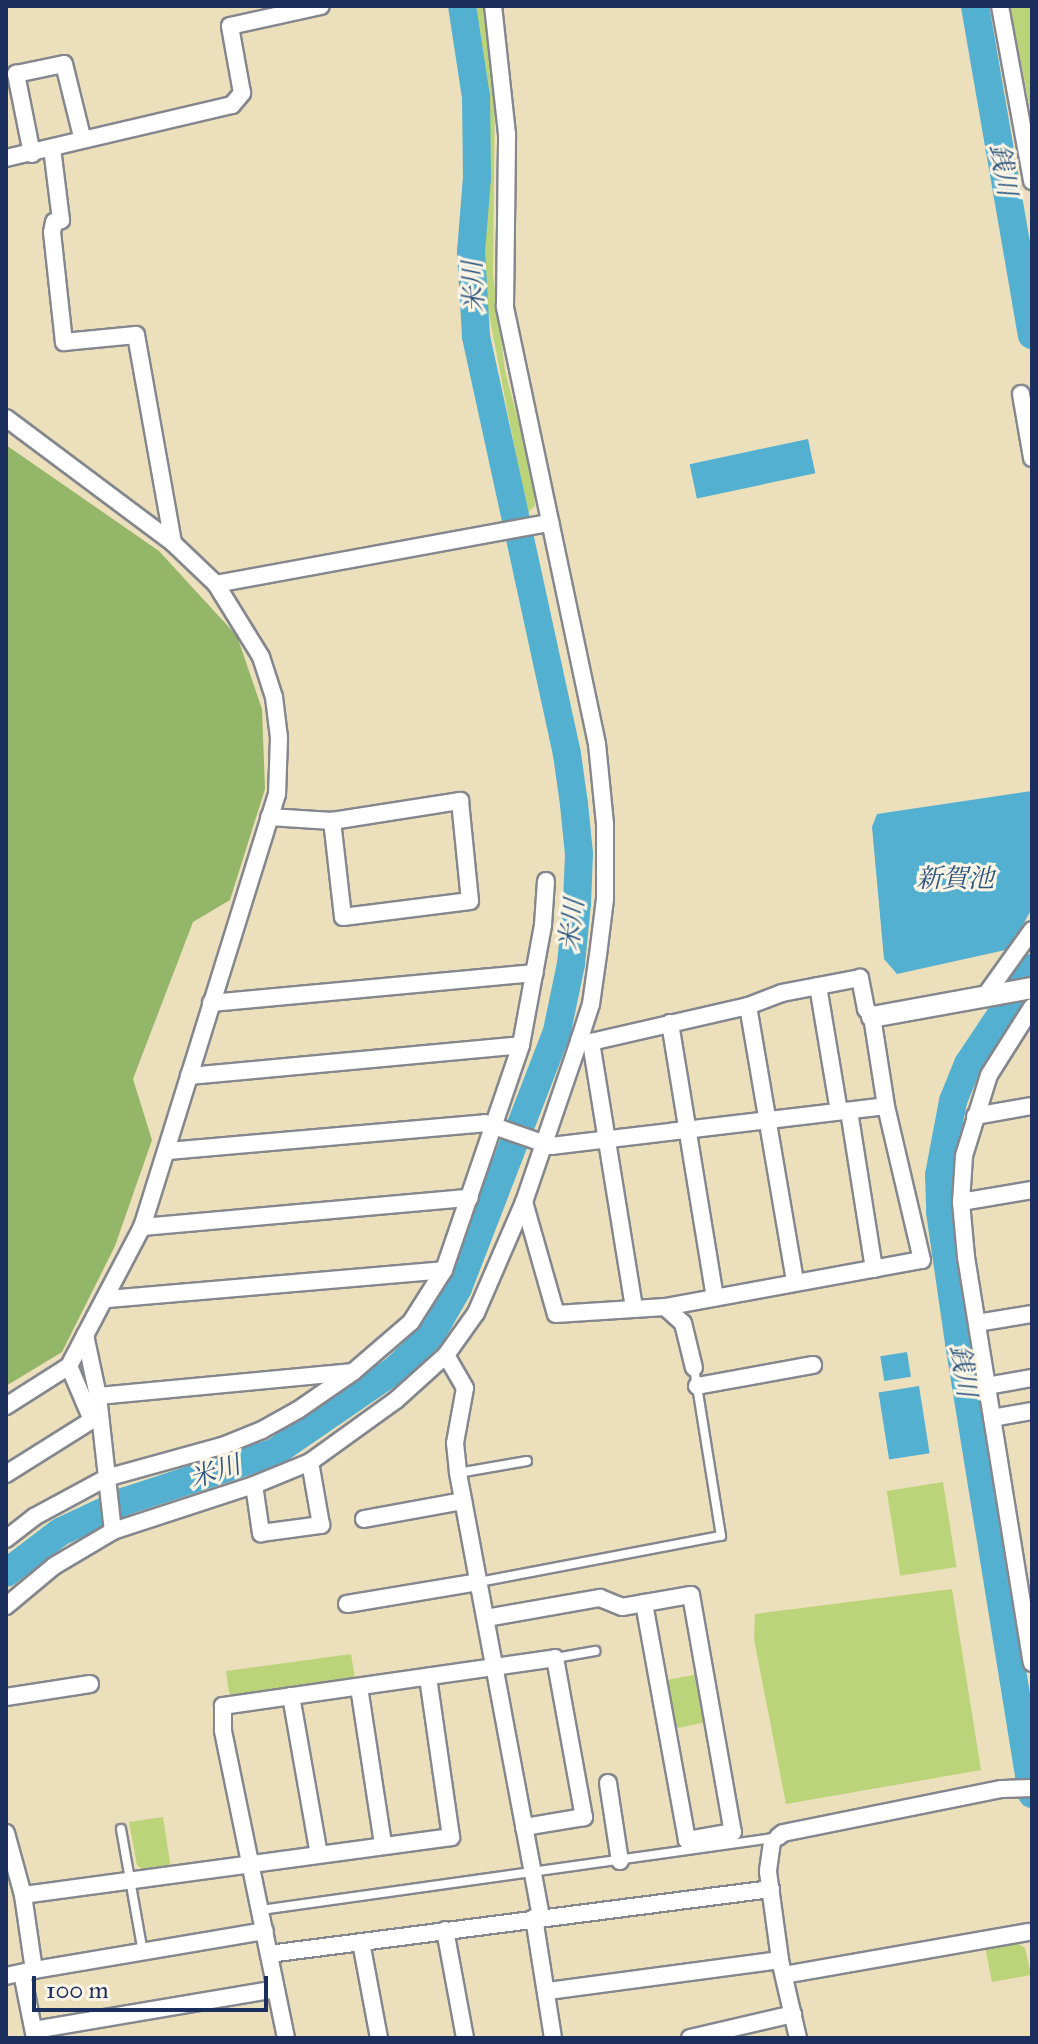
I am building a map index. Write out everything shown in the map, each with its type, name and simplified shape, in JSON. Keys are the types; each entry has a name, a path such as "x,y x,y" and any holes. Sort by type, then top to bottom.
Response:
{"street":[{"path":"6,158 32,154 82,137 232,105 242,93 230,26 321,6"},
{"path":"6,1606 54,1566 113,1527 254,1485 310,1462 396,1400 446,1355 476,1313 524,1202 541,1143 585,1042 605,899 605,824 597,744 547,524 505,306 507,134 493,6"},
{"path":"1000,6 1032,181"},
{"path":"32,154 16,74 64,64 82,137"},
{"path":"52,148 61,220 54,222 52,232 64,342 136,335 173,543"},
{"path":"1021,394 1029,425 1032,458"},
{"path":"6,418 173,543 216,584 261,657 274,697 279,738 277,794 142,1227 107,1299 69,1366 6,1406"},
{"path":"216,584 547,524"},
{"path":"269,817 332,821 460,801 470,901 343,917 332,821"},
{"path":"6,1539 34,1517 106,1482 225,1445 262,1430 298,1410 353,1372 411,1322 433,1292 444,1270 498,1127 521,1045 535,973 546,881"},
{"path":"992,995 1032,930"},
{"path":"211,1003 535,973"},
{"path":"524,1202 556,1314 665,1307 922,1260 886,1106 872,1017 866,1009 860,978 585,1042"},
{"path":"818,986 874,1269"},
{"path":"872,1017 1032,988"},
{"path":"748,1006 795,1282"},
{"path":"1031,1656 1026,1586 992,1418 962,1226 961,1202 964,1156 989,1075 1032,1007"},
{"path":"670,1023 715,1297"},
{"path":"585,1042 634,1307"},
{"path":"189,1076 521,1045"},
{"path":"168,1151 450,1124 498,1127 541,1143 605,1140 886,1106"},
{"path":"975,1116 1032,1106"},
{"path":"961,1202 1032,1190"},
{"path":"142,1227 470,1198"},
{"path":"107,1299 444,1270"},
{"path":"665,1307 683,1323 694,1368"},
{"path":"977,1323 1032,1314"},
{"path":"85,1335 98,1396 96,1417 113,1527"},
{"path":"446,1355 465,1388 455,1443 458,1473 533,1874 553,2038"},
{"path":"697,1386 813,1365"},
{"path":"69,1366 96,1417"},
{"path":"98,1396 353,1372"},
{"path":"987,1386 1032,1378"},
{"path":"992,1418 1032,1411"},
{"path":"6,1474 96,1417"},
{"path":"254,1485 261,1533 321,1525 310,1462"},
{"path":"364,1519 463,1501"},
{"path":"347,1604 479,1582"},
{"path":"486,1618 600,1598 622,1607 644,1603 691,1595 733,1832 687,1840 644,1603"},
{"path":"286,2038 223,1730 223,1706 555,1658 584,1817 524,1827"},
{"path":"23,1895 451,1837 428,1677"},
{"path":"6,1697 90,1684"},
{"path":"359,1687 383,1844"},
{"path":"291,1696 319,1854"},
{"path":"608,1783 620,1861"},
{"path":"798,2038 782,1968 768,1872 775,1840 783,1833 986,1792 1025,1789"},
{"path":"6,1833 23,1895 21,1973 35,2034 276,1989"},
{"path":"269,1954 771,1889"},
{"path":"445,1930 465,2038"},
{"path":"21,1973 265,1931"},
{"path":"548,1991 782,1968 1028,1932"},
{"path":"361,1942 379,2038"},
{"path":"690,2038 793,2014"}],"lane":[{"path":"479,1582 721,1536 694,1368"},
{"path":"458,1473 527,1461"},
{"path":"555,1658 595,1651"},
{"path":"121,1829 142,1947"},
{"path":"261,1910 775,1840"}],"green space":[{"path":"470,6 484,6 495,89 493,274 505,371 532,473 535,506 527,513 484,288 487,92"},
{"path":"1010,6 1032,6 1032,119"},
{"path":"6,445 159,551 237,636 262,709 265,789 230,900 193,922 133,1079 152,1140 115,1246 62,1352 6,1386"},
{"path":"943,1482 956,1567 900,1576 887,1491"},
{"path":"952,1589 981,1770 786,1804 754,1639 755,1614"},
{"path":"351,1654 356,1683 239,1699 229,1693 226,1671"},
{"path":"698,1674 707,1722 675,1728 666,1680"},
{"path":"163,1817 171,1869 146,1873 137,1865 129,1822"},
{"path":"1015,1942 1025,1948 1031,1975 992,1982 985,1947"}],"water":[{"path":"808,439 815,473 697,498 690,464"},
{"name":"新賀池","path":"1032,791 1032,908 1010,949 897,974 884,959 872,827 877,814"},
{"path":"907,1352 911,1377 884,1381 880,1356"},
{"path":"919,1386 930,1453 889,1460 879,1392"}],"waterway":[{"name":"米川","path":"6,1573 60,1532 126,1501 275,1452 397,1368 431,1335 458,1288 557,1031 571,964 579,854 567,754 476,336 471,252 477,177 476,97 462,6"},
{"name":"銭川","path":"975,6 1032,335"},
{"name":"銭川","path":"1032,968 968,1064 953,1101 939,1175 940,1212 959,1343 1032,1794"}]}
